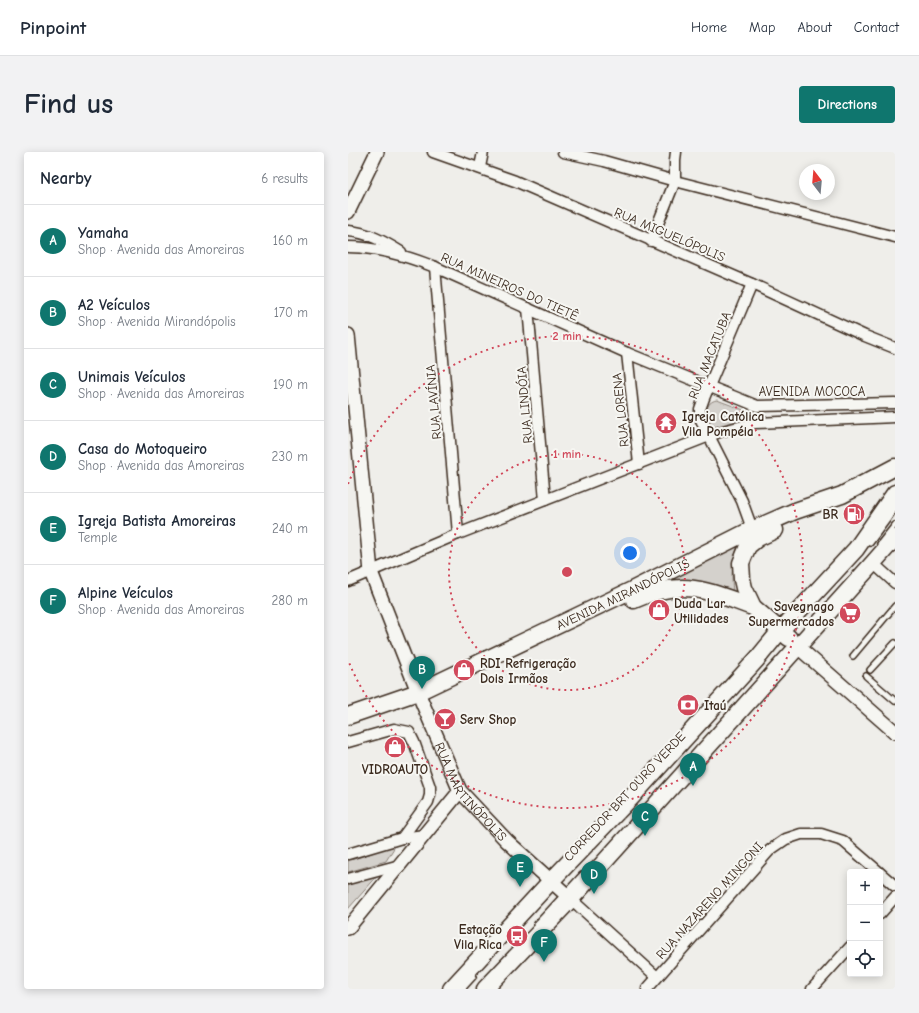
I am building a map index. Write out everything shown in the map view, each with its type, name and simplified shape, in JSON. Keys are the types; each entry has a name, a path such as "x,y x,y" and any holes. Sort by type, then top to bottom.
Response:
{"main road":[{"name":"AVENIDA MIRANDÓPOLIS","path":"348,716 420,697 632,590 749,539 795,511 842,495 895,467"},
{"path":"486,989 558,889 629,800 757,658 782,636 856,549 895,493"},
{"path":"451,989 558,889 798,647 874,556 895,538"},
{"path":"749,539 741,563 744,588 753,607 782,636 798,647"},
{"name":"AVENIDA MIRANDÓPOLIS","path":"348,727 420,697 650,593 678,587 691,588 711,592 753,607"}],"street":[{"path":"348,212 377,152"},
{"name":"RUA MIGUELÓPOLIS","path":"433,152 515,180 895,348"},
{"path":"480,167 483,152"},
{"path":"563,152 604,161 675,181 895,237"},
{"path":"651,241 675,181 676,152"},
{"name":"RUA MINEIROS DO TIETÊ","path":"348,231 381,240 410,257"},
{"name":"RUA MINEIROS DO TIETÊ","path":"348,247 385,251 410,257 709,387"},
{"name":"RUA LAVÍNIA","path":"435,267 458,534"},
{"name":"RUA MACATUBA","path":"749,539 750,523 742,501 708,436 700,418 700,409 752,284"},
{"name":"RUA LINDÓIA","path":"528,308 545,500"},
{"name":"RUA MARTINÓPOLIS","path":"348,335 371,572 420,697 460,792 507,841 558,889 657,977"},
{"name":"RUA LORENA","path":"627,352 639,464"},
{"name":"AVENIDA MOCOCA","path":"709,387 756,406 895,403"},
{"path":"755,423 756,406"},
{"name":"AVENIDA MOCOCA","path":"348,581 458,534 708,436 735,427 755,423 895,416"},
{"path":"874,556 895,583"},
{"path":"798,647 895,732"},
{"path":"348,742 394,728 409,732 428,781 430,795 428,802 402,838"},
{"path":"348,928 460,792"},
{"name":"RUA NAZARENO MINGONI","path":"647,989 770,850 786,839 801,834 821,834 843,841 876,869"},
{"path":"348,854 402,838 424,835"},
{"path":"348,879 400,865"},
{"name":"RUA NAZARENO MINGONI","path":"883,876 895,886"},
{"path":"883,911 895,897"},
{"path":"812,989 847,950"}],"lane":[{"path":"864,550 888,520 895,508"},
{"path":"874,556 895,525"},
{"path":"853,656 894,612 895,606"},
{"name":"CORREDOR BRT OURO VERDE","path":"680,752 782,636"},
{"path":"870,670 895,643"},
{"path":"866,676 895,701"},
{"name":"CORREDOR BRT OURO VERDE","path":"622,833 637,816"},
{"name":"CORREDOR BRT OURO VERDE","path":"532,928 558,889 589,868"},
{"path":"462,989 478,971"}],"shaded area":[{"path":"717,400 744,410 747,418 745,421 731,423 719,429 715,427 708,419 707,409 712,402"},
{"path":"738,546 732,568 733,591 694,581 669,579"},
{"path":"397,843 386,861 348,872 348,861"},
{"path":"380,873 348,909 348,882"}],"place":[{"name":"Igreja Católica Vila Pompéia","path":"666,423"},
{"name":"BR","path":"854,514"},
{"name":"Duda Lar Utilidades","path":"659,610"},
{"name":"Savegnago Supermercados","path":"850,613"},
{"name":"RDI Refrigeração Dois Irmãos","path":"464,670"},
{"name":"A2 Veículos","path":"422,689"},
{"name":"Itaú","path":"688,705"},
{"name":"Serv Shop","path":"445,719"},
{"name":"VIDROAUTO","path":"395,747"},
{"name":"Yamaha","path":"693,786"},
{"name":"Unimais Veículos","path":"645,836"},
{"name":"Igreja Batista Amoreiras","path":"520,887"},
{"name":"Casa do Motoqueiro","path":"594,894"},
{"name":"Estação Vila Rica","path":"517,936"},
{"name":"Alpine Veículos","path":"544,962"}]}
